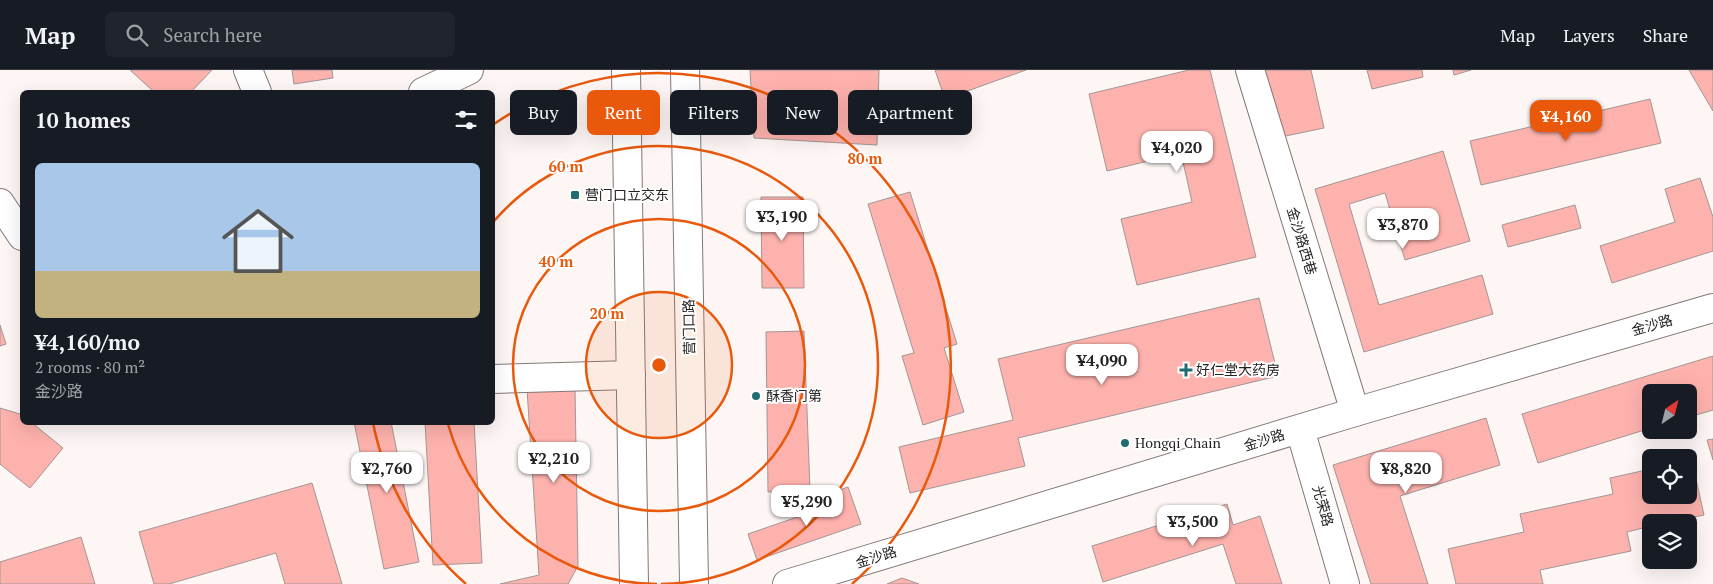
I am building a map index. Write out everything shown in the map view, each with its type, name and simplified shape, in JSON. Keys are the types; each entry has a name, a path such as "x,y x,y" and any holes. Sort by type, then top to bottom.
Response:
{"main road":[{"path":"248,70 256,90"},
{"path":"427,90 470,70"},
{"path":"626,70 634,584"},
{"name":"营门口路","path":"685,70 694,584"},
{"name":"金沙路西巷","path":"1250,70 1355,412"},
{"path":"0,203 20,233"},
{"name":"金沙路","path":"787,584 1300,428 1713,308"},
{"path":"495,378 632,375"},
{"name":"光荣路","path":"1300,428 1345,584"}],"building":[{"path":"130,70 212,70 193,90 152,90"},
{"path":"292,70 332,70 333,78 294,84"},
{"path":"750,70 879,70 878,90 848,90 848,135 877,135 877,145 754,138 754,135 757,135 757,90 751,90"},
{"path":"935,70 1026,70 970,90 942,90"},
{"path":"1189,70 1210,70 1256,257 1137,285 1121,219 1192,202 1181,153 1107,171 1089,94"},
{"path":"1265,70 1311,70 1324,128 1281,137"},
{"path":"1367,70 1422,70 1423,77 1372,89"},
{"path":"1453,70 1471,70 1454,75"},
{"path":"1689,70 1713,70 1713,111"},
{"path":"1650,99 1661,143 1481,185 1470,141"},
{"path":"1443,151 1470,241 1405,260 1385,193 1349,204 1379,305 1482,275 1493,314 1364,352 1315,189"},
{"path":"1700,178 1713,217 1713,251 1612,283 1600,246 1675,222 1665,189"},
{"path":"910,192 957,344 944,348 964,412 923,425 902,356 914,353 868,204"},
{"path":"761,197 803,197 804,288 762,288"},
{"path":"1575,205 1581,228 1508,247 1502,225"},
{"path":"1259,298 1278,376 1018,438 1025,466 910,493 899,447 1013,420 998,359"},
{"path":"0,325 6,344 0,346"},
{"path":"804,331 810,490 768,492 766,332"},
{"path":"1713,356 1713,410 1698,414 1698,384 1642,384 1642,431 1538,463 1522,414"},
{"path":"527,389 575,389 578,566 568,584 500,584 539,575"},
{"path":"0,408 20,414 20,425 35,425 63,448 30,488 0,464"},
{"path":"1486,418 1500,465 1400,496 1428,584 1371,584 1333,465"},
{"path":"355,425 392,425 419,562 384,569"},
{"path":"425,425 474,425 482,563 433,565"},
{"path":"1713,439 1713,460 1707,440"},
{"path":"1642,471 1642,504 1697,504 1697,484 1704,515 1697,516 1697,514 1642,514 1642,528 1627,532 1631,551 1540,570 1543,584 1456,584 1448,549 1524,532 1520,514 1613,494 1610,478"},
{"path":"312,483 342,584 285,584 276,553 169,584 154,584 139,532"},
{"path":"848,487 861,524 757,560 748,534 832,505 828,494"},
{"path":"1227,504 1233,525 1260,516 1282,584 1236,584 1223,544 1103,582 1092,546"},
{"path":"81,537 95,584 0,584 0,562"},
{"path":"902,578 919,584 887,584"}],"place":[{"name":"营门口立交东","path":"575,195"},
{"name":"好仁堂大药房","path":"1186,370"},
{"name":"酥香门第","path":"756,396"},
{"name":"Hongqi Chain","path":"1125,443"}]}
